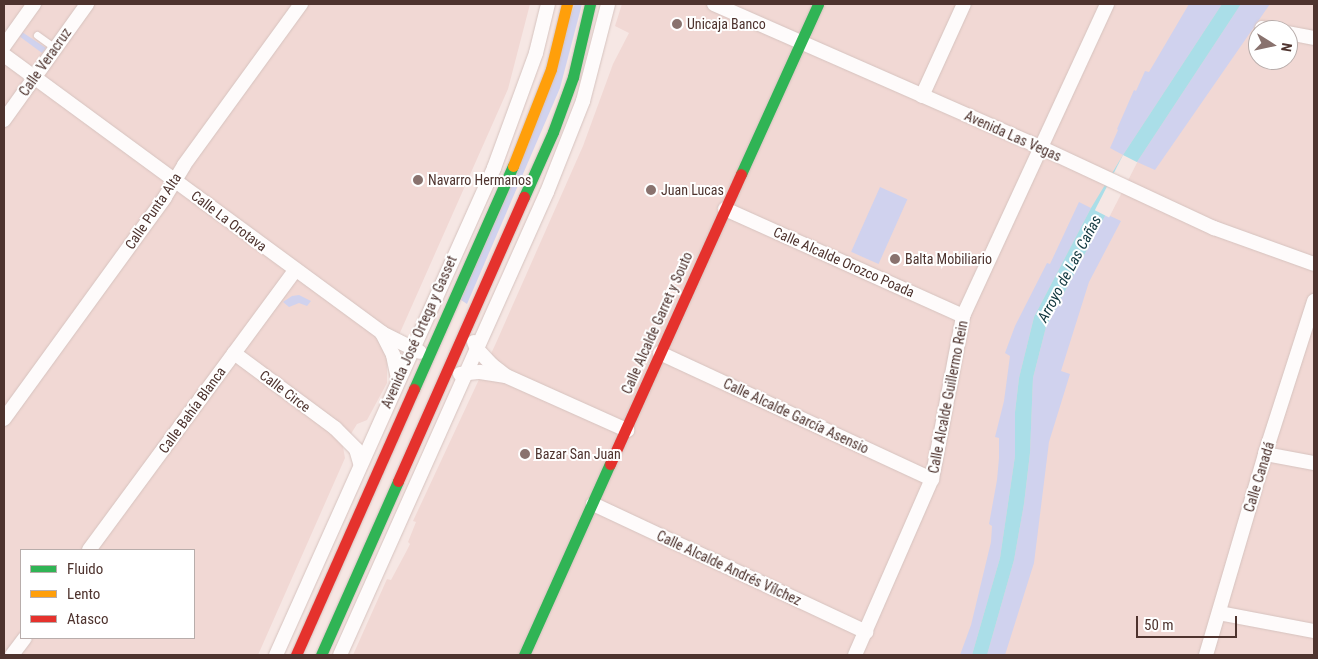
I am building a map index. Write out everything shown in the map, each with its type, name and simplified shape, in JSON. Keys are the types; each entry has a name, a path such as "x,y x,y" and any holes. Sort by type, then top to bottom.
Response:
{"main road":[{"name":"Avenida José Ortega y Gasset","path":"296,655 513,165 548,78 566,4"},
{"path":"321,655 459,340 553,132 573,77 590,4"},
{"name":"Calle Alcalde Garret y Souto","path":"527,654 660,353 818,4"}],"street":[{"path":"4,46 34,4"},
{"name":"Calle Veracruz","path":"6,111 34,78 87,4"},
{"name":"Calle Punta Alta","path":"4,419 301,4"},
{"name":"Avenida José Ortega y Gasset","path":"276,655 398,378 494,168 536,53 548,4"},
{"path":"340,655 547,192 583,101 608,4"},
{"name":"Avenida Las Vegas","path":"714,4 1040,147 1214,228 1314,264"},
{"path":"922,96 964,4"},
{"name":"Calle Alcalde Guillermo Rein","path":"855,655 932,479 963,316 1107,4"},
{"path":"1298,35 1314,38"},
{"name":"Calle La Orotava","path":"4,55 175,180 295,271 382,333 428,355"},
{"name":"Calle Alcalde Orozco Poada","path":"725,208 963,316"},
{"name":"Calle Bahía Blanca","path":"90,549 295,271"},
{"name":"Calle Canadá","path":"1206,655 1265,454 1314,301"},
{"path":"466,325 477,349 506,376 627,430"},
{"name":"Calle La Orotava","path":"382,333 393,355 398,378"},
{"path":"429,410 428,355 459,340"},
{"name":"Calle Circe","path":"234,353 336,428 356,449 360,463"},
{"name":"Calle Alcalde García Asensio","path":"660,353 932,479"},
{"path":"440,384 455,376 467,373 506,376"},
{"name":"Calle Circe","path":"336,428 353,435 365,436 375,430"},
{"path":"1265,454 1314,463"},
{"name":"Calle Alcalde Andrés Vílchez","path":"593,504 866,632"},
{"path":"1219,613 1314,631"},
{"path":"12,655 24,639"}],"lane":[{"path":"37,35 55,48"}],"shaded area":[{"path":"4,4 530,4 508,89 387,362 387,383 367,420 357,424 343,447 345,458 258,655 4,655"},
{"path":"575,4 582,4 560,88 467,304 461,300"},
{"path":"622,4 1314,4 1314,655 353,655 387,579 391,580 410,544 408,542 416,522 413,521 496,343 583,146 613,64 629,33 615,26"},
{"path":"1189,4 1222,4 1123,155 1110,148 1134,90 1136,91 1145,71 1149,72"},
{"path":"1241,4 1270,4 1259,20 1248,20 1248,36 1155,170 1137,162"},
{"path":"22,32 46,48 42,53 19,36"},
{"path":"880,187 907,199 879,264 851,252"},
{"path":"1079,202 1091,208 1034,317 1019,378 1015,412 1015,456 1000,558 972,655 960,655 971,625 991,542 992,526 989,524 999,458 999,438 995,437 1004,401 1010,356 1005,353 1015,326 1047,263 1050,264"},
{"path":"1106,214 1121,221 1089,282 1061,371 1070,374 1049,442 1034,563 1005,655 987,655 1014,560 1024,504 1030,453 1033,378 1046,327"},
{"path":"299,295 311,301 307,306 299,303 289,307 283,302 292,296"}],"water":[{"name":"Arroyo de Las Cañas","path":"1222,4 1241,4 1137,162 1106,214 1046,327 1033,378 1030,453 1024,504 1014,560 987,655 972,655 1000,558 1015,456 1015,412 1019,378 1034,317 1091,208 1123,155"}],"pier":[{"path":"1123,155 1137,162 1109,218 1095,210"}],"traffic: fast":[{"path":"524,197 553,132 573,77 590,4"},
{"path":"741,174 818,4"},
{"path":"414,389 513,166"},
{"path":"524,655 610,464"},
{"path":"321,655 398,481"}],"traffic: slow":[{"path":"513,166 551,69 567,4"}],"traffic: jam":[{"path":"610,464 741,174"},
{"path":"398,481 524,197"},
{"path":"296,655 414,389"}],"place":[{"name":"Unicaja Banco","path":"677,24"},
{"name":"Navarro Hermanos","path":"418,180"},
{"name":"Juan Lucas","path":"651,190"},
{"name":"Balta Mobiliario","path":"895,259"},
{"name":"Bazar San Juan","path":"525,454"}]}
